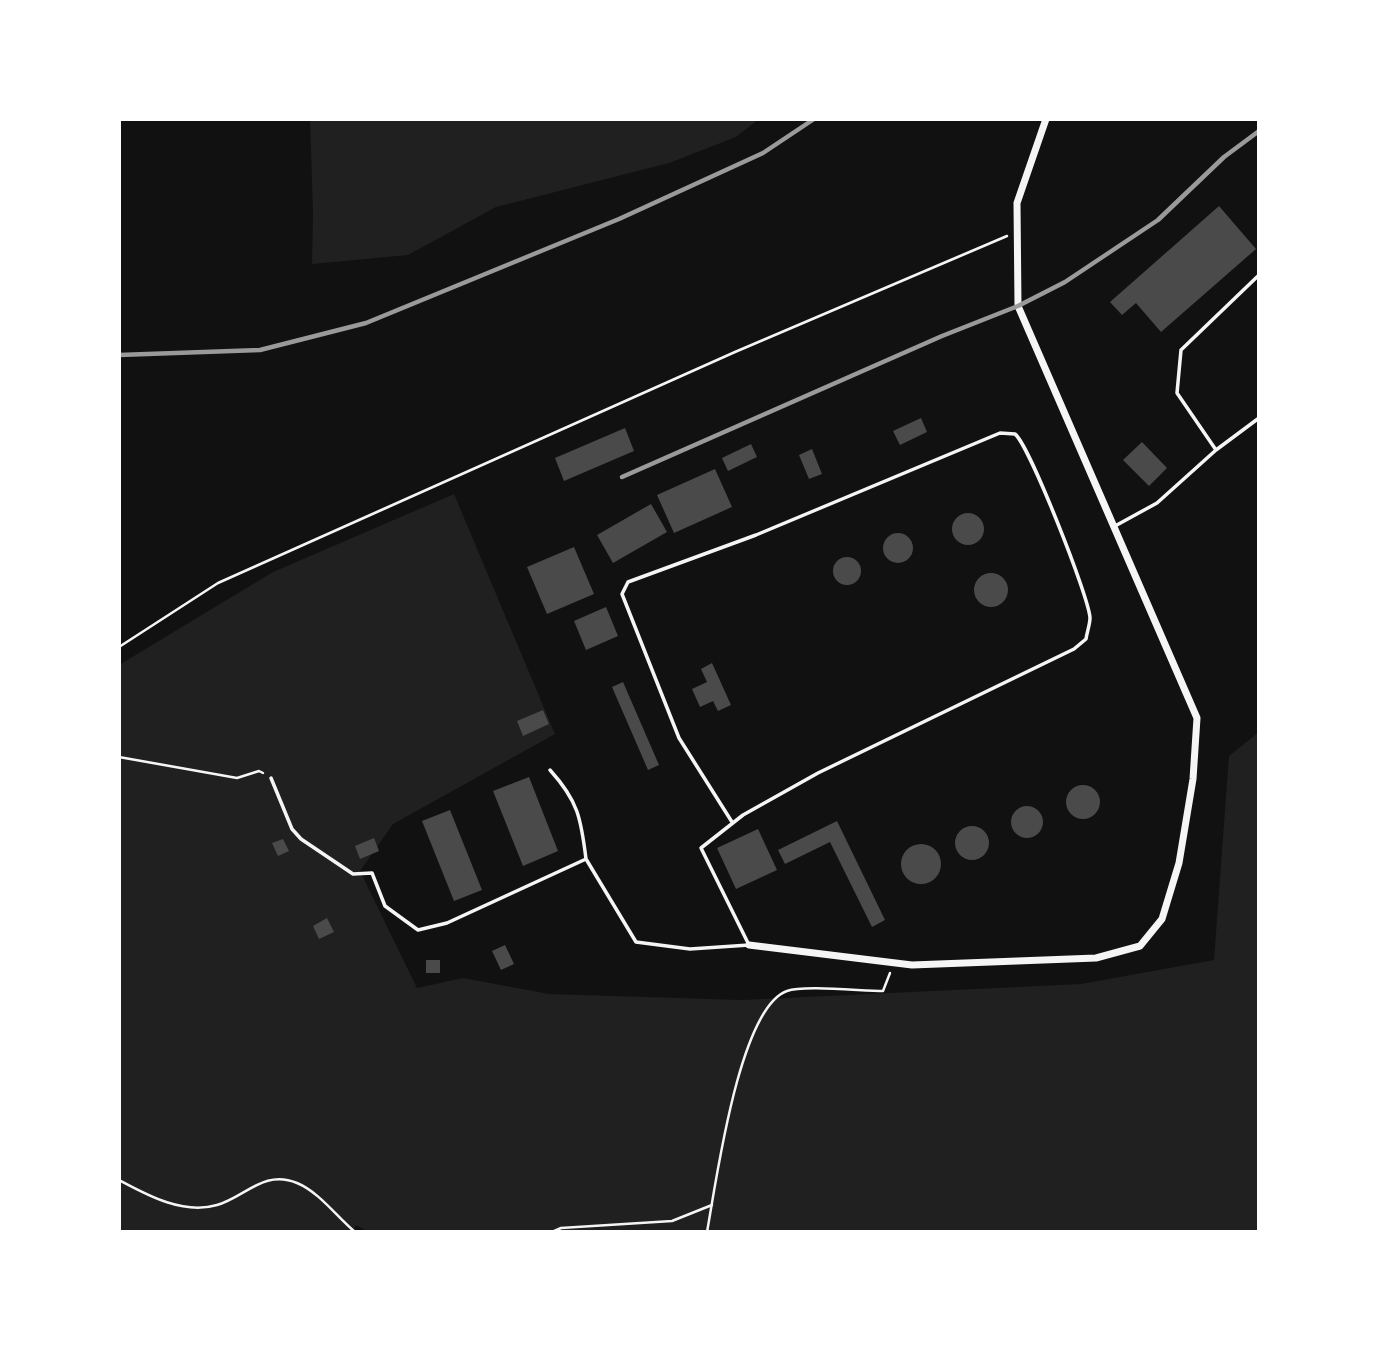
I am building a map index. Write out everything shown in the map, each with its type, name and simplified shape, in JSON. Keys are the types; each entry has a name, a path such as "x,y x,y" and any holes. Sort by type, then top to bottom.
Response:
{"street":[{"path":"749,944 894,963 1096,958 1140,946 1162,919 1179,863 1194,779 1197,718 1018,306 1017,203 1046,119"}],"lane":[{"path":"1216,450 1177,393 1181,350 1259,275"},
{"path":"1114,526 1157,503 1216,450 1259,418"},
{"path":"550,770 572,794 582,829 586,859 636,942 690,949 749,944 701,848 732,822 818,773 1074,649 1086,639 1090,617 1060,530 1020,438 1014,434 1000,433 755,535 628,582 622,594 679,738 732,822"},
{"path":"271,778 292,829 301,839 353,874 372,873 385,906 418,930 447,923 586,859"}],"path":[{"path":"119,648 218,583 697,369 1017,232"},
{"path":"119,757 237,778 259,771 271,778"},
{"path":"707,1232 729,1112 755,1024 769,1001 788,990 883,991 894,963"},
{"path":"119,1180 156,1199 195,1207 217,1205 252,1185 275,1178 298,1183 355,1232"},
{"path":"552,1232 561,1228 672,1221 712,1205"}],"shaded area":[{"path":"310,119 759,119 736,137 669,163 496,207 408,255 312,264"},
{"path":"454,494 555,734 393,824 360,871 417,988 463,978 549,994 742,1000 1081,984 1214,960 1229,756 1259,732 1259,1232 369,1232 356,1225 353,1232 119,1232 119,665 273,572"}],"building":[{"path":"1219,206 1256,249 1161,332 1136,303 1122,315 1110,302"},
{"path":"921,418 927,432 900,445 893,431"},
{"path":"625,428 634,451 564,481 555,458"},
{"path":"1142,442 1167,468 1149,486 1123,460"},
{"path":"751,444 757,457 728,471 722,458"},
{"path":"812,449 822,474 809,479 799,455"},
{"path":"715,469 732,507 674,533 657,495"},
{"path":"651,504 667,532 613,563 597,535"},
{"path":"968,513 979,518 984,529 979,540 968,545 957,540 952,529 957,518"},
{"path":"898,533 909,537 913,548 909,559 898,563 887,559 883,548 887,537"},
{"path":"574,547 594,594 547,614 527,567"},
{"path":"847,557 857,561 861,571 857,581 847,585 837,581 833,571 837,561"},
{"path":"991,573 1003,578 1008,590 1003,602 991,607 979,602 974,590 979,578"},
{"path":"606,607 618,636 586,650 574,621"},
{"path":"712,663 731,705 718,711 713,701 700,707 692,689 707,682 701,669"},
{"path":"623,682 659,765 648,770 612,687"},
{"path":"543,710 549,724 523,736 517,721"},
{"path":"529,777 558,851 523,866 493,791"},
{"path":"1083,785 1095,790 1100,802 1095,814 1083,819 1071,814 1066,802 1071,790"},
{"path":"1027,806 1038,811 1043,822 1038,833 1027,838 1016,833 1011,822 1016,811"},
{"path":"450,810 482,890 454,901 422,821"},
{"path":"837,821 885,920 872,927 830,842 785,864 778,850"},
{"path":"972,826 984,831 989,843 984,855 972,860 960,855 955,843 960,831"},
{"path":"758,829 777,870 736,889 717,848"},
{"path":"374,838 379,851 360,859 355,846"},
{"path":"283,839 289,851 278,856 272,843"},
{"path":"921,844 935,850 941,864 935,878 921,884 907,878 901,864 907,850"},
{"path":"327,918 334,932 319,939 313,926"},
{"path":"505,945 514,964 501,970 492,951"},
{"path":"426,960 440,960 440,973 426,973"}],"railway":[{"path":"119,355 260,350 366,323 619,219 763,153 814,119"},
{"path":"622,477 942,336 1018,306 1065,282 1158,220 1224,157 1259,131"}]}
